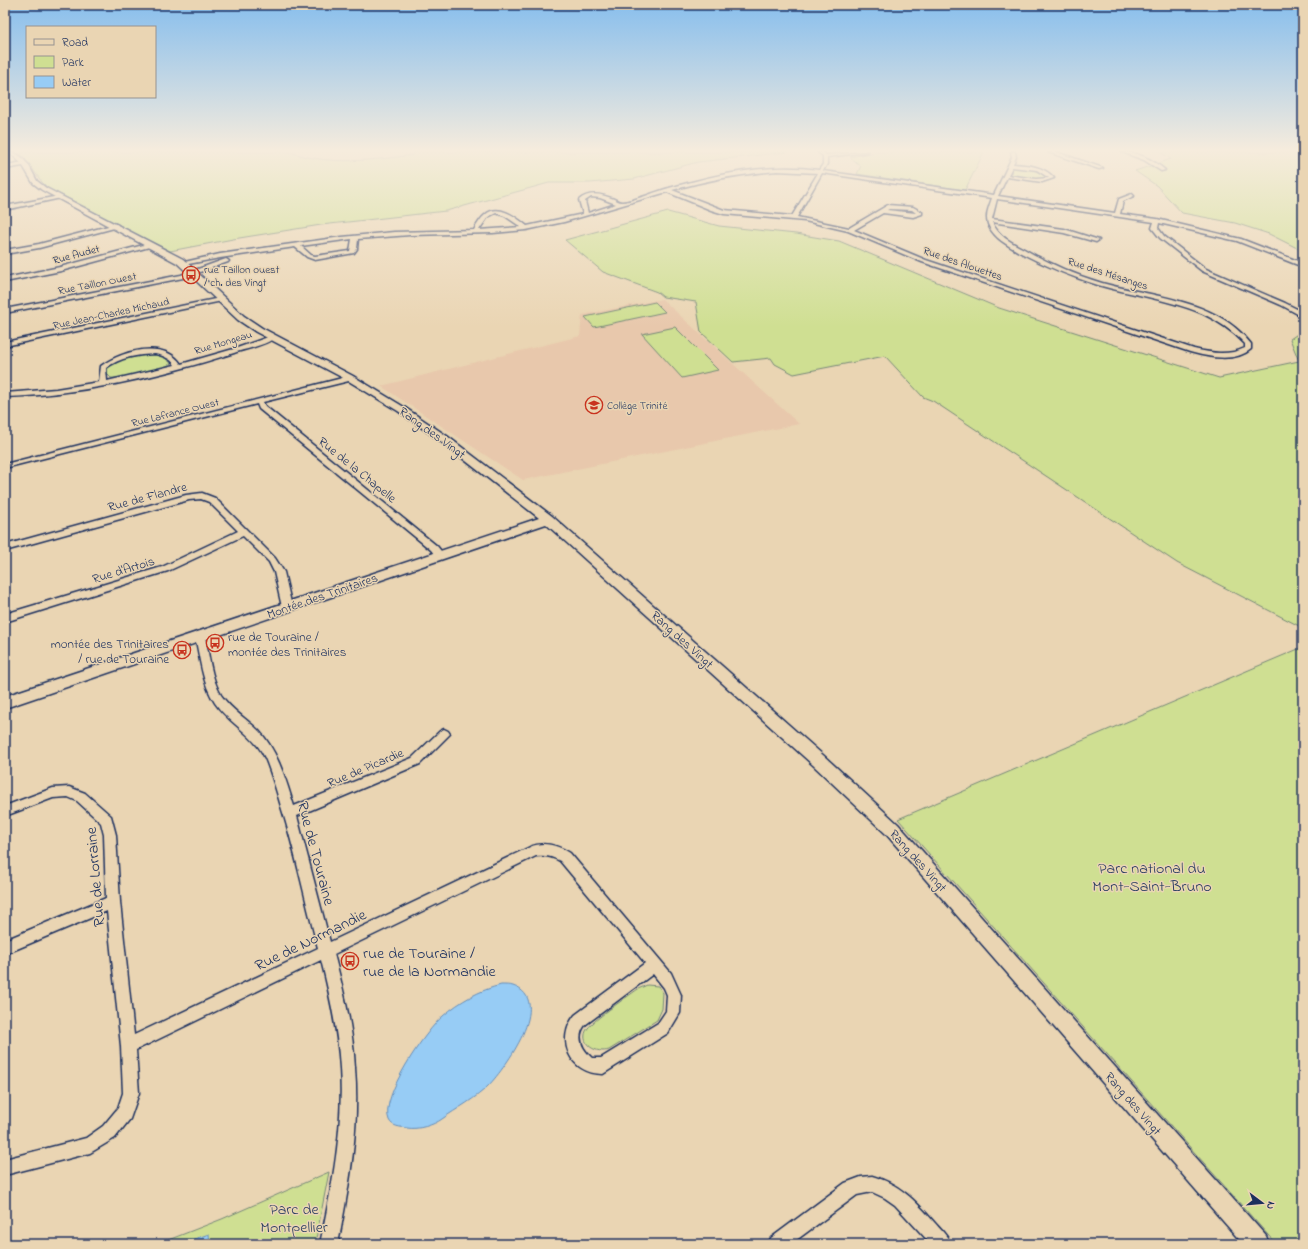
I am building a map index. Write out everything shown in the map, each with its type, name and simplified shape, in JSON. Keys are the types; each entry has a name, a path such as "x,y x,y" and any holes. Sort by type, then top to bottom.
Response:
{"street":[{"name":"Rang des Vingt","path":"85,210 183,263 220,300 241,318 273,337 350,378 418,420 548,519 823,764 892,829 1258,1244"},
{"path":"584,210 586,214"},
{"path":"183,263 273,248 394,234 475,232 526,228 557,222 599,210"},
{"name":"Rue des Alouettes","path":"718,210 794,218 850,230 924,261 1178,346 1215,356 1229,356"},
{"path":"794,218 798,210"},
{"path":"850,230 882,211 913,215 920,213 915,210"},
{"path":"990,210 989,220 1064,231 1096,240"},
{"path":"1091,210 1157,221 1243,242 1303,265"},
{"path":"475,232 487,216 497,213 507,214 526,228"},
{"name":"Rue des Mésanges","path":"989,220 995,231 1004,240 1027,254 1103,285 1195,309 1229,324 1241,333 1249,346 1245,351 1229,356"},
{"path":"1157,221 1155,228 1160,235 1200,267 1216,276 1283,304 1303,315"},
{"path":"5,252 39,246 116,226"},
{"path":"296,245 310,257 321,258 352,252 354,249 355,238"},
{"name":"Rue Audet","path":"5,280 62,269 151,245"},
{"name":"Rue Taillon Ouest","path":"5,311 159,282 217,263 273,248"},
{"name":"Rue Jean-Charles Michaud","path":"5,344 220,300"},
{"path":"1283,304 1303,307"},
{"name":"Rue Mongeau","path":"5,395 52,393 103,384 224,355 273,337"},
{"path":"103,384 103,367 110,361 122,357 159,352 174,359 179,366"},
{"name":"Rue Lafrance Ouest","path":"5,466 350,378"},
{"name":"Rue de la Chapelle","path":"259,402 262,407 434,548 440,556"},
{"name":"Rue de Flandre","path":"5,548 196,496 210,498 275,564 280,576 288,607"},
{"name":"Montée des Trinitaires","path":"5,702 548,519"},
{"name":"Rue d'Artois","path":"5,618 160,570 244,532"},
{"name":"Rue de Touraine","path":"200,636 213,690 227,710 254,734 266,749 278,776 290,814 326,952 344,1034 348,1072 348,1115 344,1164 329,1244"},
{"name":"Rue de Picardie","path":"290,814 416,761 444,734"},
{"name":"Rue de Lorraine","path":"5,811 59,792 74,793 81,796 104,816 108,824 113,902 128,1046"},
{"name":"Rue de Normandie","path":"128,1046 538,850 548,850 561,854 568,860 655,964 670,984 674,995 674,1007 667,1024 658,1032 603,1066 594,1066 586,1063 577,1052 572,1041 574,1026 655,964"},
{"path":"5,947 113,902"},
{"path":"5,1167 90,1145 109,1132 124,1113 129,1100 131,1087 128,1046"},
{"path":"776,1244 850,1189 872,1184 886,1189 898,1198 942,1244"}],"shaded area":[{"name":"Collège Trinité","path":"662,299 799,424 523,480 381,386 580,336 582,315"}],"green space":[{"path":"91,210 449,210 321,225 170,251"},
{"path":"1179,210 1303,210 1303,251 1269,234 1235,223 1182,213"},
{"path":"668,212 719,226 796,234 839,241 999,308 1219,378 1299,361 1290,339 1299,333 1303,333 1303,628 1177,563 933,401 923,397 885,356 794,374 775,364 771,358 733,362 701,332 696,302 663,297 657,292 603,272 565,240"},
{"path":"655,302 665,312 594,327 585,317"},
{"path":"675,327 718,370 682,378 642,334"},
{"path":"147,354 161,355 171,363 167,366 133,376 111,378 107,374 108,365 120,360"},
{"name":"Parc national du Mont-Saint-Bruno","path":"1303,647 1303,1244 1276,1244 898,819"},
{"path":"647,985 658,986 663,993 662,1009 657,1020 609,1050 600,1051 587,1044 585,1040 586,1031 595,1021 638,989"},
{"name":"Parc de Montpellier","path":"329,1172 315,1244 158,1244 222,1219"}],"water":[{"path":"501,985 513,986 525,994 529,1005 528,1019 515,1050 489,1085 479,1094 435,1123 421,1128 399,1127 392,1124 389,1120 388,1110 391,1096 406,1065 426,1035 443,1016 456,1006 478,993"},
{"path":"209,1234 210,1244 179,1244"}],"place":[{"name":"rue Taillon ouest / ch. des Vingt","path":"191,275"},
{"name":"Collège Trinité","path":"594,405"},
{"name":"rue de Touraine / montée des Trinitaires","path":"215,643"},
{"name":"montée des Trinitaires / rue de Touraine","path":"182,650"},
{"name":"rue de Touraine / rue de la Normandie","path":"350,961"}]}
